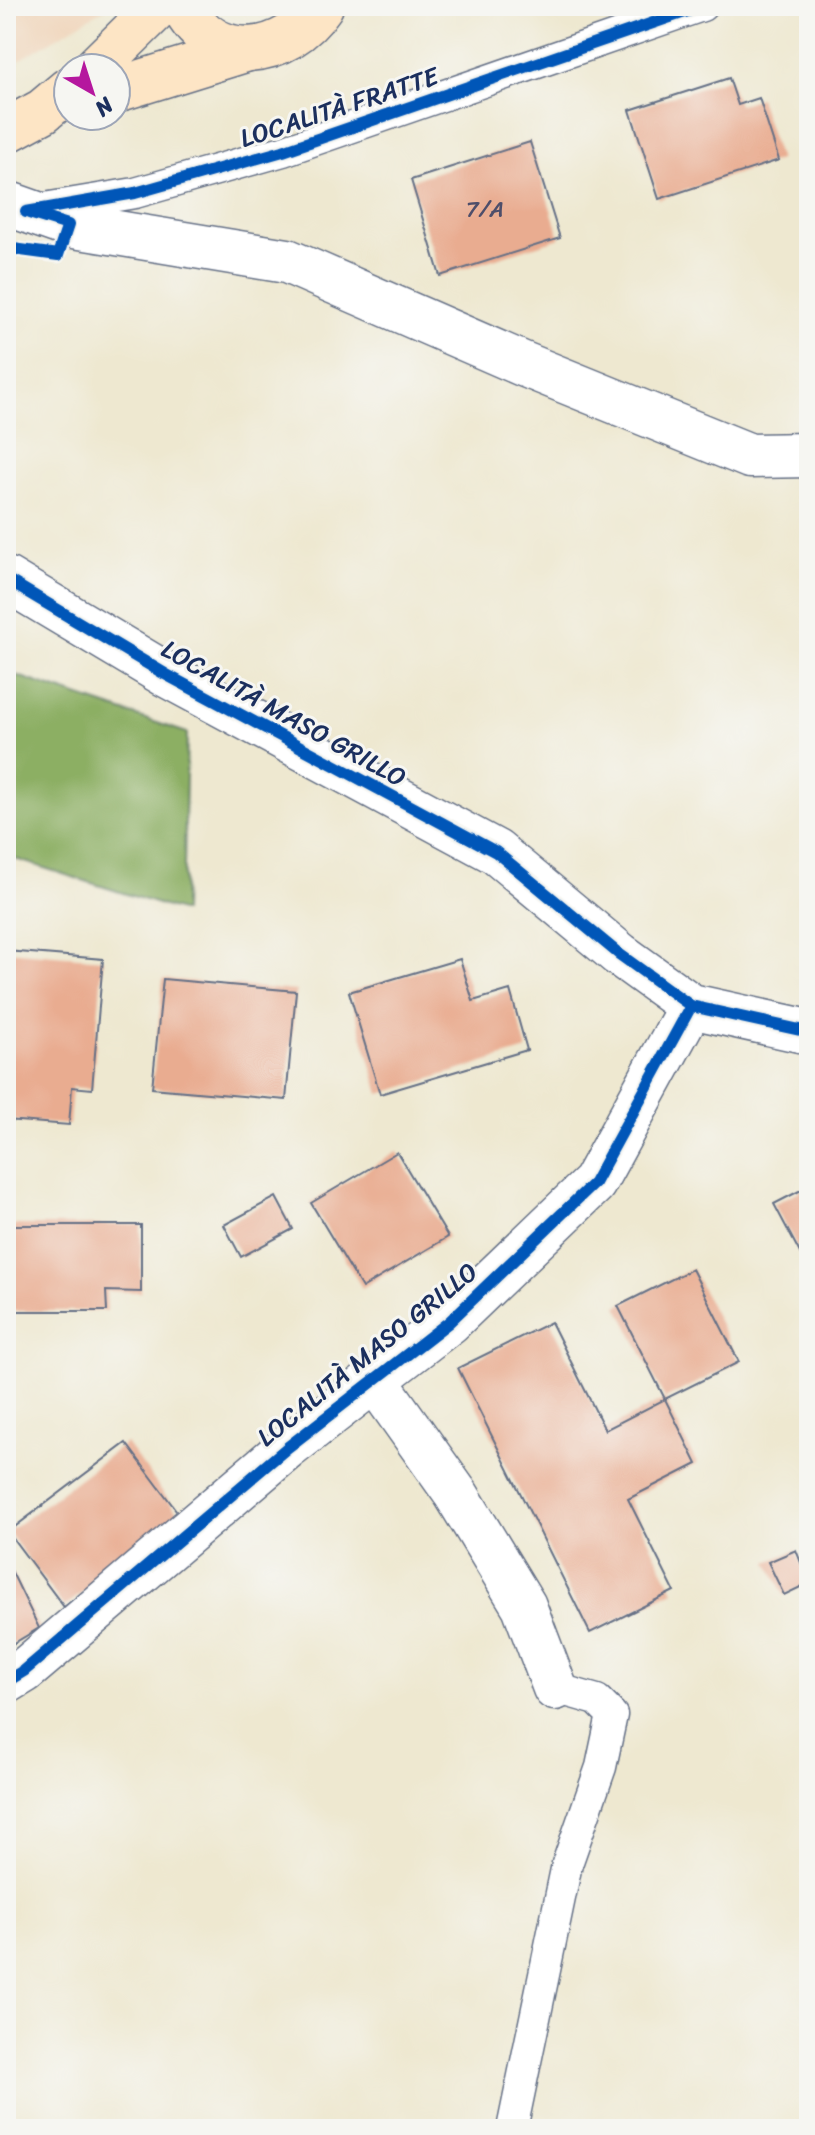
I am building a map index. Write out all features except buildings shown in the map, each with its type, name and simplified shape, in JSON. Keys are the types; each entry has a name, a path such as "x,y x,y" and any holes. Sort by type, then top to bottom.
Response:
{"main road":[{"path":"112,52 159,6"},
{"path":"183,6 190,19 206,35 226,45 248,49"},
{"path":"132,85 248,49 271,47 292,38 310,23 321,6"}],"street":[{"name":"LOCALITÀ FRATTE","path":"16,207 68,225 287,261 523,364 750,456 809,455"},
{"name":"LOCALITÀ MASO GRILLO","path":"6,579 165,674 496,852 619,954 691,1006 809,1032"},
{"name":"LOCALITÀ MASO GRILLO","path":"6,1682 24,1671 288,1447 449,1322 594,1183 691,1006"},
{"path":"375,1380 456,1494 524,1606 555,1688"}],"lane":[{"name":"LOCALITÀ FRATTE","path":"16,207 135,193 283,151 702,6"},
{"path":"512,2129 567,1864 601,1767 612,1715 597,1700 555,1688"}],"shaded area":[{"path":"6,6 109,6 6,68"}],"green space":[{"path":"6,672 187,733 183,912 6,856"}],"cycle path":[{"path":"26,212 135,193 283,151 702,6"},
{"path":"6,248 58,255 68,225 29,213"},
{"path":"6,579 165,674 496,852 619,954 691,1006 809,1032"},
{"path":"6,1682 24,1671 288,1447 449,1322 594,1183 691,1006"}]}
